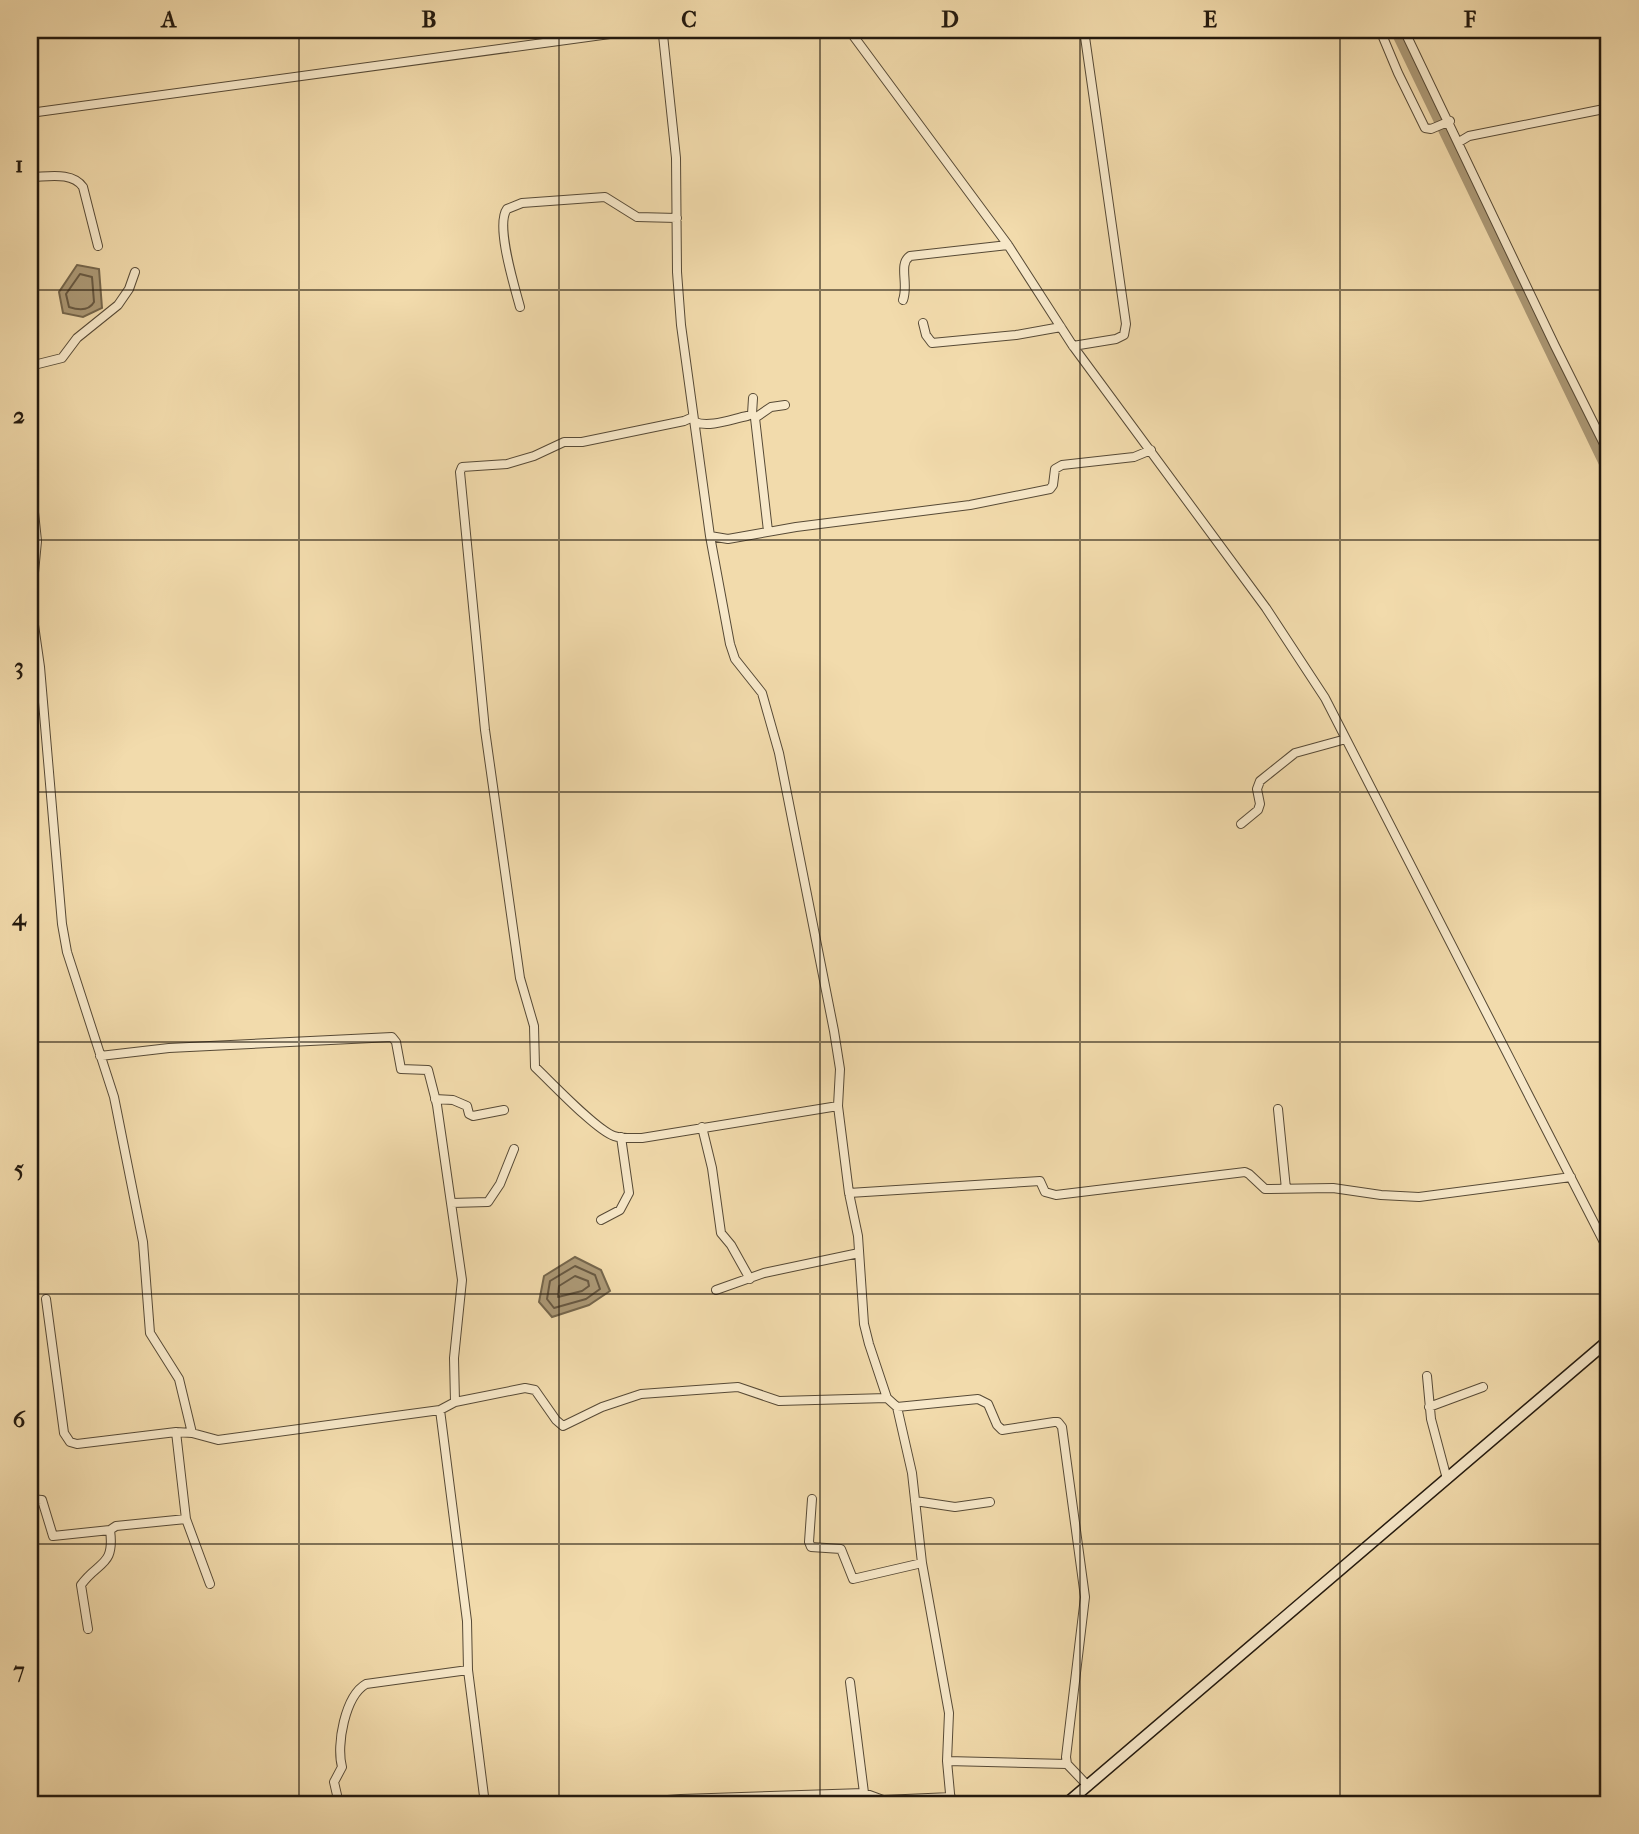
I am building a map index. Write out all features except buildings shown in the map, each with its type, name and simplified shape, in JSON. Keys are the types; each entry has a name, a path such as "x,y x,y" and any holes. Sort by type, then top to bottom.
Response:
{"street":[{"path":"30,113 639,30"},
{"path":"614,1804 864,1793 883,1800 951,1800 947,1761 949,1713 922,1563 912,1473 898,1407 887,1398 864,1324 859,1253 838,1106 840,1069 785,774 762,693 736,659 730,643 710,536 681,325 676,158 663,35 660,30"},
{"path":"849,30 1008,245 1073,346 1266,608 1325,698 1609,1252"},
{"path":"1073,346 1116,339 1124,335 1126,324 1084,30"},
{"path":"1380,30 1424,126 1431,130 1446,123"},
{"path":"1404,30 1446,123 1459,142 1609,454"},
{"path":"1459,142 1469,136 1609,108"},
{"path":"30,177 67,177 78,180 83,187 98,246"},
{"path":"520,307 510,271 504,233 503,219 508,209 522,203 605,197 636,216 677,218"},
{"path":"903,300 907,288 903,264 905,258 1008,245"},
{"path":"30,366 62,358 77,338 118,305 129,289 135,272"},
{"path":"923,323 927,338 932,343 1016,335 1061,327"},
{"path":"694,420 699,425 747,416 753,409 754,398"},
{"path":"768,531 755,418 771,407 785,405"},
{"path":"694,420 582,443 564,442 534,456 507,464 463,467 460,472 485,730 520,978 534,1026 535,1066 600,1128 613,1136 642,1138 838,1106"},
{"path":"710,536 728,539 768,531 970,505 1048,490 1053,486 1054,471 1059,466 1134,457 1152,450"},
{"path":"30,474 37,541 31,604 40,667 62,924 67,952 114,1097 143,1242 150,1333 179,1379 192,1433"},
{"path":"1241,824 1258,810 1260,804 1257,789 1260,781 1295,752 1346,739"},
{"path":"100,1056 169,1048 392,1037 396,1042 401,1069 428,1070 435,1099 462,1280 454,1358 455,1402"},
{"path":"435,1099 453,1100 467,1106 469,1114 473,1115 504,1110"},
{"path":"1278,1110 1286,1189"},
{"path":"702,1127 712,1168 719,1229 750,1279"},
{"path":"601,1220 620,1210 629,1193 621,1137"},
{"path":"451,1203 488,1202 500,1184 514,1149"},
{"path":"849,1193 1040,1181 1045,1192 1056,1195 1245,1172 1265,1189 1333,1188 1381,1195 1419,1196 1571,1177"},
{"path":"716,1290 764,1273 859,1253"},
{"path":"46,1300 64,1433 70,1442 77,1444 176,1432 218,1440 440,1410 455,1402 531,1388 540,1395 563,1426 602,1407 641,1394 738,1387 779,1401 887,1398"},
{"path":"1066,1804 1609,1340"},
{"path":"1427,1376 1429,1407 1447,1479"},
{"path":"1429,1407 1483,1387"},
{"path":"898,1407 978,1399 988,1404 1002,1430 1054,1422 1058,1422 1062,1427 1085,1597 1067,1764"},
{"path":"440,1410 467,1621 468,1670 485,1804"},
{"path":"176,1432 186,1519 210,1584"},
{"path":"30,1499 42,1500 53,1536 186,1519"},
{"path":"812,1499 809,1542 811,1547 841,1549 845,1552 849,1576 852,1579 922,1563"},
{"path":"915,1501 954,1507 990,1502"},
{"path":"88,1629 81,1585 101,1566 111,1551 110,1530"},
{"path":"337,1795 334,1782 342,1767 339,1757 344,1725 349,1701 354,1692 366,1684 468,1670"},
{"path":"850,1682 864,1793"},
{"path":"947,1761 1067,1764 1088,1786"}],"water":[{"path":"77,265 99,269 102,308 83,317 63,313 59,292"},
{"path":"575,1257 601,1270 610,1291 589,1305 552,1317 539,1302 544,1276"}],"waterway":[{"path":"1395,30 1609,474"}]}
